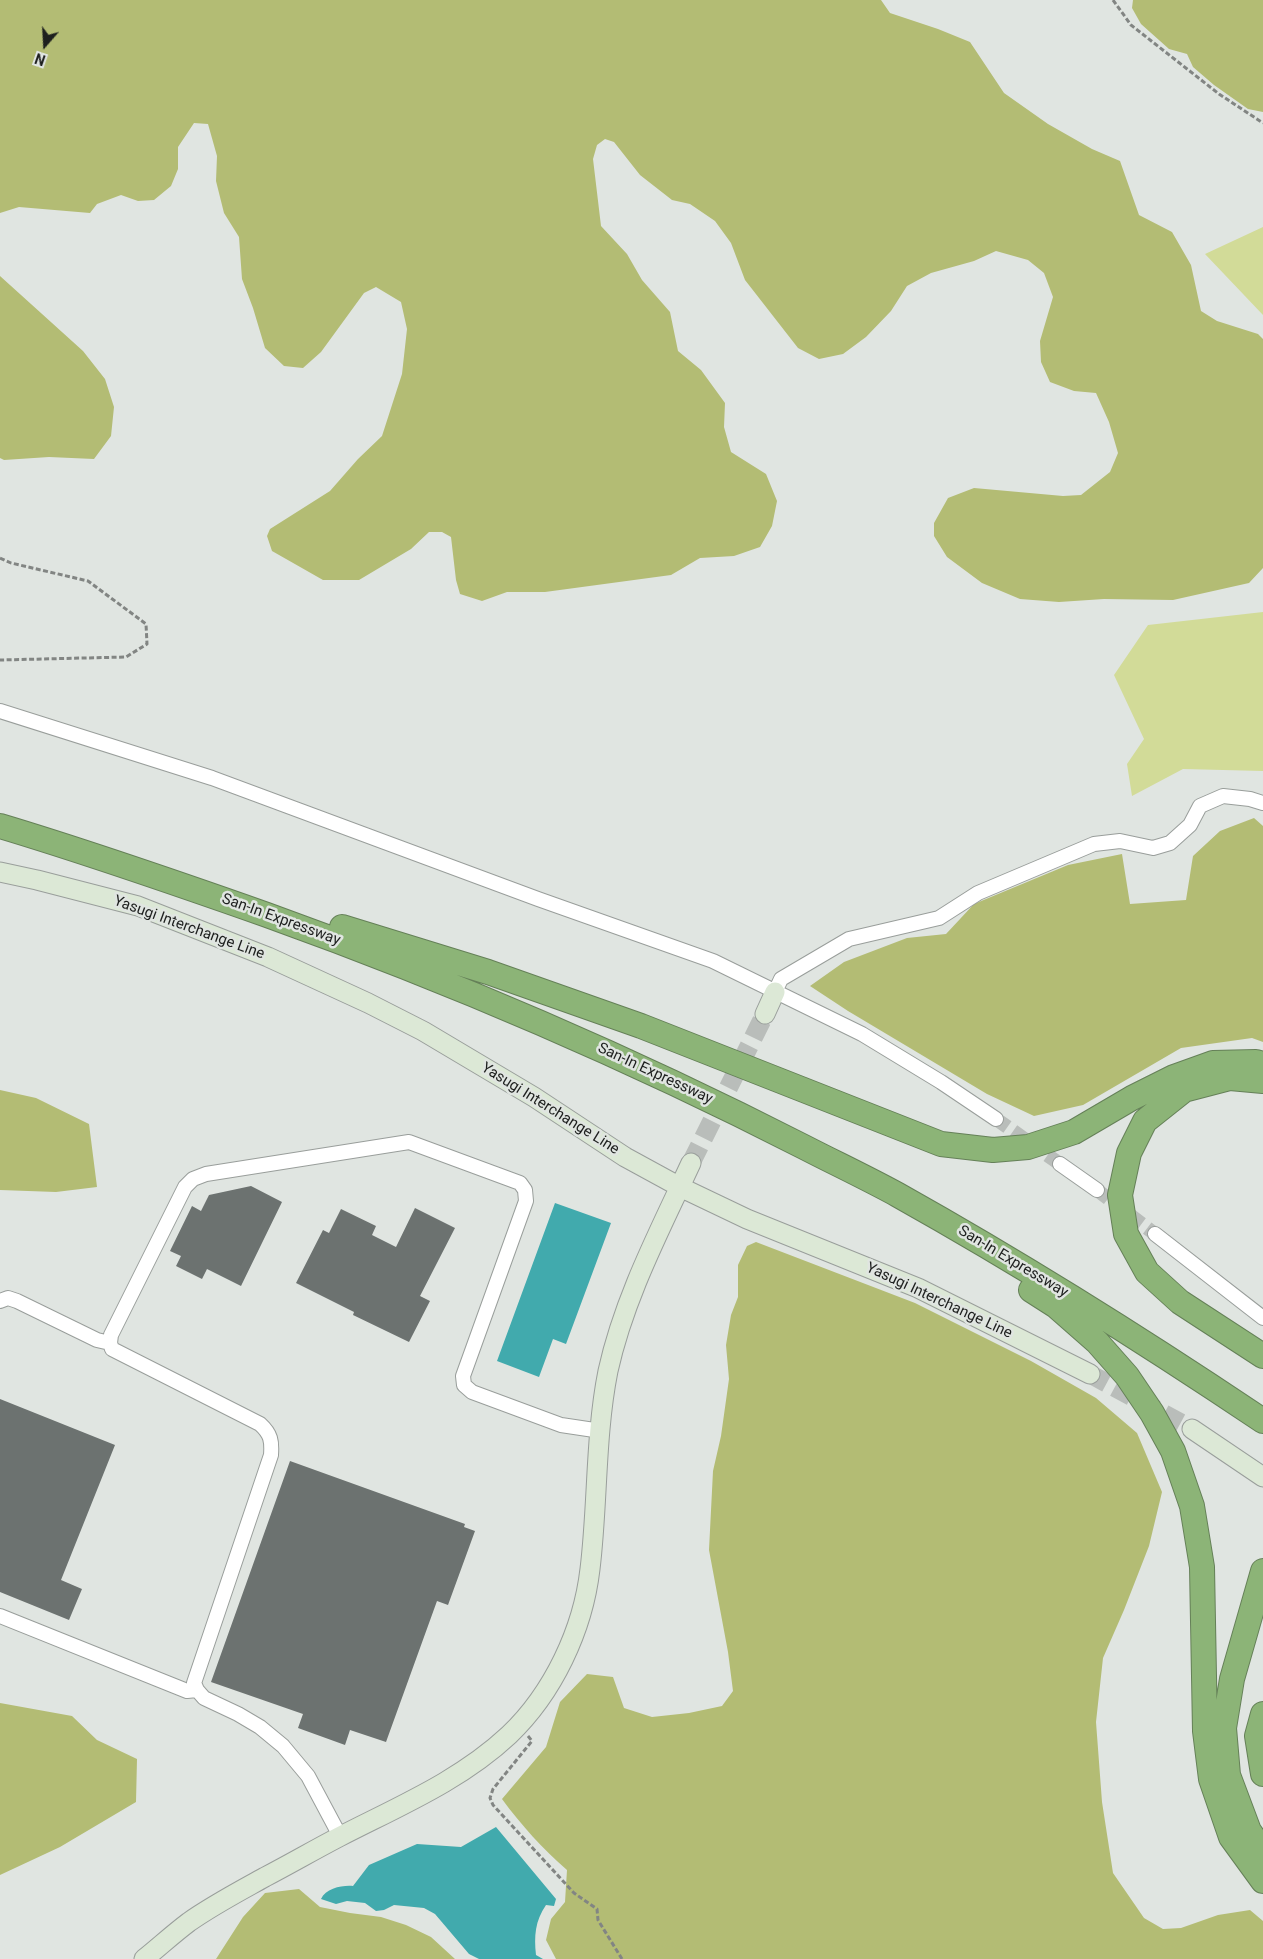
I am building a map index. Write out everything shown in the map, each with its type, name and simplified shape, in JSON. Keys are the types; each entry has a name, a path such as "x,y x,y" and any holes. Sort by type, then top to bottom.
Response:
{"highway":[{"name":"San-In Expressway","path":"0,826 72,847 346,944 477,995 575,1037 738,1113 894,1193 989,1247 1170,1359 1263,1422"},
{"path":"72,847 243,896 488,972 641,1026 941,1144 992,1150 1028,1147 1074,1132 1132,1098 1182,1074 1214,1063 1256,1062 1263,1064"},
{"path":"1263,1081 1230,1078 1184,1090 1145,1121 1129,1153 1120,1195 1126,1234 1147,1272 1180,1302 1263,1356"},
{"path":"989,1247 1012,1278 1056,1306 1103,1349 1127,1376 1152,1413 1173,1451 1192,1506 1202,1567 1205,1731 1211,1779 1231,1837 1263,1881"},
{"path":"1263,1571 1232,1679 1224,1728 1228,1775 1250,1831 1263,1851"},
{"path":"1263,1625 1248,1676 1239,1729 1242,1771 1257,1815 1263,1824"},
{"path":"1263,1714 1257,1736 1263,1774"}],"main road":[{"name":"Yasugi Interchange Line","path":"0,872 138,906 268,956 423,1031 534,1097 625,1157 680,1186 747,1220 918,1288 1090,1374"},
{"path":"765,1014 774,992"},
{"path":"144,1959 189,1922 236,1894 340,1836 383,1816 467,1769 489,1753 529,1714 559,1668 578,1622 590,1572 600,1431 608,1372 620,1325 648,1256 691,1163"},
{"path":"1192,1430 1263,1476"}],"street":[{"path":"0,711 212,778 538,899 713,961 862,1034 941,1082 996,1119"},
{"path":"774,992 782,979 849,939 939,918 978,893 1094,844 1120,841 1153,848 1170,843 1190,825 1200,806 1223,796 1250,799 1263,803"},
{"path":"340,1836 308,1776 283,1746 260,1726 204,1698 194,1683 271,1455 272,1440 267,1430 260,1424 112,1349 110,1343 111,1335 185,1187 193,1178 206,1174 409,1142 520,1183 525,1190 526,1201 463,1376 464,1385 472,1392 561,1426 600,1431"},
{"path":"1060,1164 1097,1190"},
{"path":"1155,1234 1263,1318"},
{"path":"0,1301 8,1298 17,1301 97,1340 110,1343"},
{"path":"0,1616 187,1690 197,1690"}],"path":[{"path":"1113,0 1131,25 1218,94 1263,123"},
{"path":"0,558 11,563 88,581 146,624 147,644 126,657 0,660"},
{"path":"519,1724 532,1741 493,1788 490,1798 493,1805 574,1893 597,1908 598,1920 622,1959"}],"green space":[{"path":"0,0 881,0 890,13 970,42 1004,93 1048,124 1092,149 1120,161 1139,215 1172,232 1191,265 1201,311 1217,321 1258,334 1263,339 1263,568 1249,583 1173,600 1104,599 1059,602 1020,599 982,583 947,557 934,536 934,523 948,498 974,488 1063,496 1081,495 1110,472 1118,453 1109,422 1096,393 1074,391 1050,382 1041,362 1040,341 1053,297 1044,273 1028,260 996,251 974,261 931,273 907,286 891,311 866,337 843,354 819,359 798,348 745,280 731,243 715,221 690,204 672,200 640,175 614,142 605,139 597,145 593,159 601,226 627,254 642,280 670,312 678,351 701,370 725,403 724,427 731,452 766,474 777,501 772,526 760,547 734,556 700,558 671,575 545,592 507,592 482,601 460,594 456,580 451,537 442,532 429,532 411,549 359,580 323,580 272,551 267,536 270,529 330,491 358,459 382,436 402,374 407,329 401,302 376,287 364,293 321,352 303,368 284,366 265,348 242,279 239,237 224,213 216,181 217,156 208,124 194,123 178,147 178,169 171,186 154,200 138,201 121,195 97,204 90,213 19,207 0,213"},
{"path":"1133,0 1263,0 1263,112 1248,109 1214,85 1193,67 1187,54 1169,49 1141,24 1132,8"},
{"path":"1263,227 1263,315 1205,254"},
{"path":"0,276 83,351 105,379 114,407 111,436 94,459 49,457 4,460 0,458"},
{"path":"1263,612 1263,771 1183,769 1132,796 1127,764 1144,739 1114,675 1148,625"},
{"path":"1254,818 1263,826 1263,1042 1252,1038 1181,1048 1083,1105 1034,1116 987,1094 848,1011 810,986 844,962 907,938 946,934 974,904 1068,865 1122,854 1130,904 1186,900 1193,856 1220,831"},
{"path":"0,1090 36,1098 89,1124 97,1187 56,1192 0,1190"},
{"path":"756,1242 915,1303 1031,1361 1096,1398 1137,1433 1162,1492 1149,1546 1103,1658 1096,1722 1102,1802 1113,1873 1144,1918 1163,1929 1181,1928 1218,1915 1250,1910 1263,1921 1263,1959 556,1959 546,1940 551,1919 565,1902 567,1870 549,1854 502,1799 546,1747 560,1702 587,1674 613,1677 624,1708 652,1717 689,1713 722,1706 733,1691 728,1652 709,1550 713,1471 721,1436 729,1379 726,1345 731,1315 738,1297 738,1265 747,1246"},
{"path":"0,1703 72,1716 97,1740 137,1759 136,1802 60,1847 0,1875"},
{"path":"299,1889 320,1907 381,1917 406,1925 431,1937 455,1959 216,1959 243,1917 265,1893"}],"water":[{"path":"555,1203 611,1223 566,1344 553,1339 539,1377 497,1361"},
{"path":"496,1827 556,1899 554,1906 546,1905 536,1929 536,1955 543,1959 479,1959 469,1954 435,1914 424,1908 394,1905 384,1910 376,1911 365,1903 347,1901 336,1904 321,1899 323,1895 331,1890 344,1886 353,1886 369,1865 417,1844 461,1847"}],"building":[{"path":"251,1186 282,1202 241,1286 207,1269 202,1279 176,1266 181,1256 170,1251 192,1206 201,1211 209,1195"},
{"path":"415,1208 455,1228 420,1296 430,1301 409,1342 353,1315 354,1312 296,1283 323,1230 329,1233 341,1209 376,1226 372,1235 396,1247"},
{"path":"0,1399 115,1445 61,1580 82,1589 69,1620 0,1592"},
{"path":"290,1461 465,1524 464,1527 475,1531 448,1605 437,1601 386,1742 350,1730 345,1745 298,1728 303,1714 211,1682"}],"tunnel":[{"path":"691,1163 765,1014"},
{"path":"996,1119 1060,1164"},
{"path":"1097,1190 1155,1234"},
{"path":"1090,1374 1192,1429"}]}
